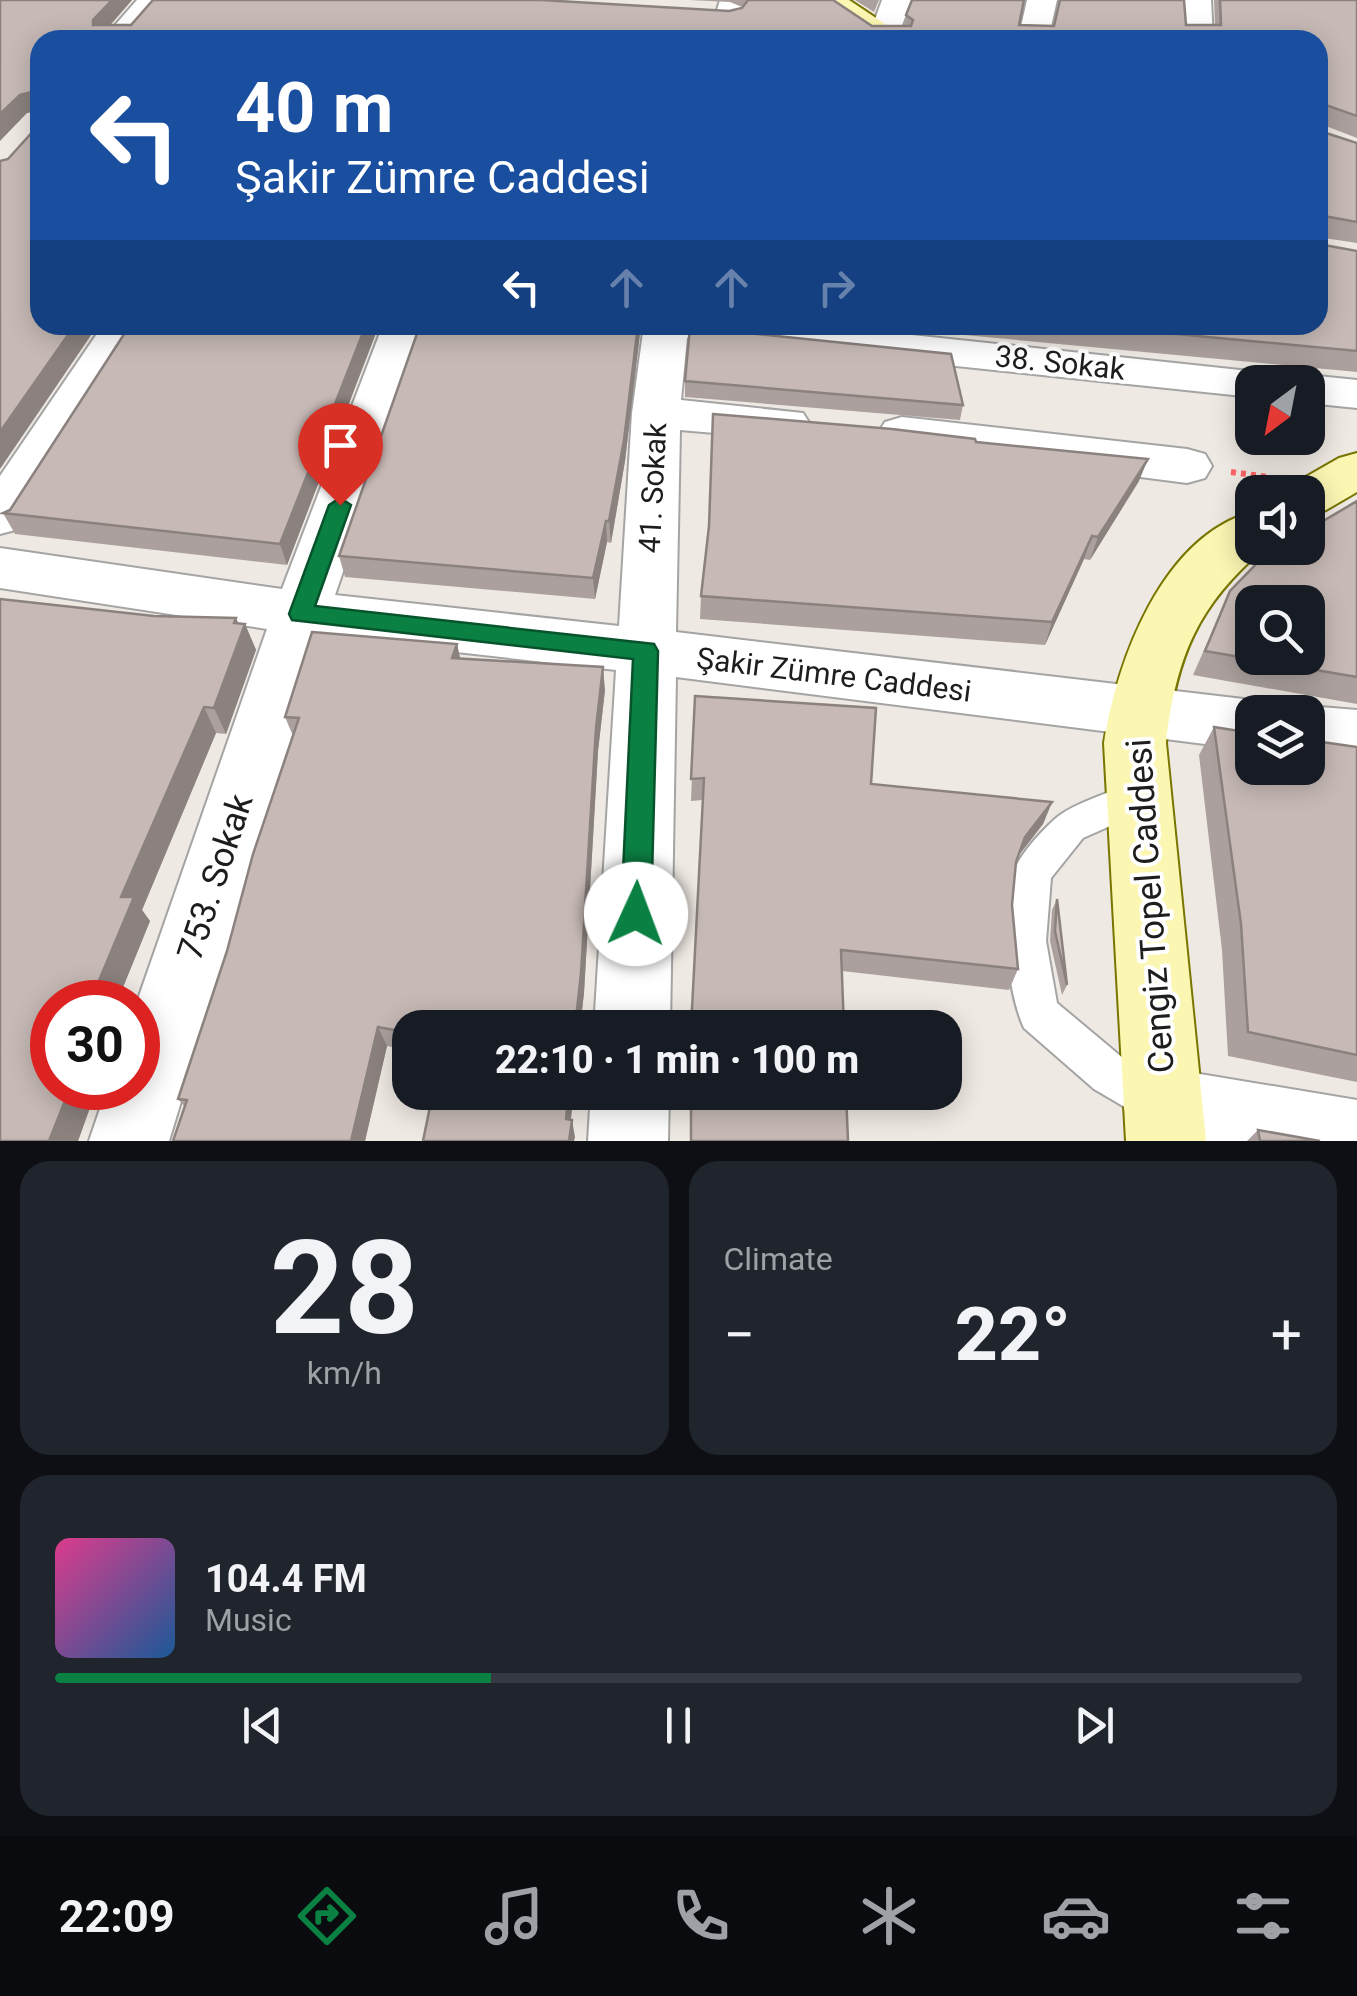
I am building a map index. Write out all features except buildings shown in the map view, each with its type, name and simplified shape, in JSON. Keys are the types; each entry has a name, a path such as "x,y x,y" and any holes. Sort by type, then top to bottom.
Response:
{"main road":[{"path":"828,0 880,30"},
{"name":"Cengiz Topel Caddesi","path":"1165,1124 1135,743 1138,714 1165,627 1181,598 1218,555 1235,542"}],"street":[{"path":"125,30 153,0"},
{"path":"891,30 896,0"},
{"path":"1034,30 1042,0"},
{"path":"1196,0 1198,30"},
{"path":"0,516 119,335"},
{"name":"753. Sokak","path":"128,1141 301,614 401,335"},
{"name":"41. Sokak","path":"633,1010 656,413 665,335"},
{"name":"38. Sokak","path":"784,335 1235,382"},
{"path":"1325,391 1357,394"},
{"path":"656,413 840,428 1187,466"},
{"name":"Şakir Zümre Caddesi","path":"0,568 301,614 646,651 1235,724"},
{"path":"1325,733 1357,736"},
{"path":"628,1141 629,1110"},
{"path":"1165,1124 1357,1140"}],"lane":[{"path":"1140,796 1070,827 1033,872 1026,942 1038,1014 1165,1124"}],"path":[{"path":"1187,466 1331,484"}],"route":[{"path":"340,505 301,614 646,651 636,914"}]}
